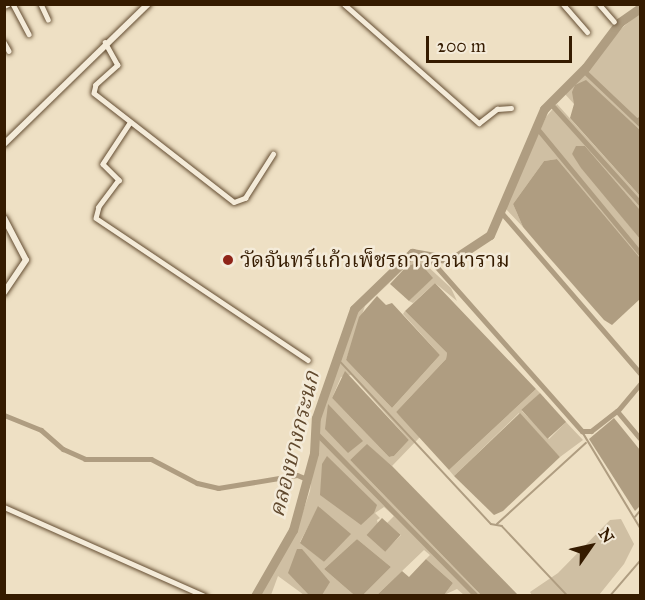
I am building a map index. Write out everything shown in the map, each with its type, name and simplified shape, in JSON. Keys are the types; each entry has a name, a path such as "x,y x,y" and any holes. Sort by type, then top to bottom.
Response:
{"street":[{"path":"14,4 29,34"},
{"path":"41,4 48,19"},
{"path":"4,144 105,42 148,4"},
{"path":"344,4 479,123 496,109 511,108"},
{"path":"563,4 587,32"},
{"path":"599,4 614,21"},
{"path":"4,42 9,51"},
{"path":"105,42 118,65 96,85 94,93 234,202 245,198 273,154"},
{"path":"130,123 103,164 118,180 99,207 96,218 308,360"},
{"path":"4,218 26,260 4,293"},
{"path":"4,507 205,596"}],"shaded area":[{"path":"640,13 640,130 586,81 574,104 564,93 623,27"},
{"path":"586,80 640,130 640,196 570,118 574,104 572,92 575,85"},
{"path":"557,104 640,196 640,210 585,146 572,154 640,239 640,258 557,159 544,161 513,204 523,227 505,208 546,117"},
{"path":"576,146 585,146 640,210 640,239 581,168 572,154"},
{"path":"557,159 640,258 640,299 612,325 604,320 523,227 513,204 544,161"},
{"path":"411,259 426,259 423,262 451,288 457,301 435,283 413,303 409,301 432,278 406,267 365,306 346,360 392,408 440,355 403,314 405,311 447,353 446,359 396,412 420,437 392,466 367,445 350,460 481,595 464,595 457,589 444,595 453,583 426,559 430,555 424,550 377,595 363,595 391,567 357,539 324,569 354,595 304,595 278,576 271,595 258,596 289,546 310,491 318,423 357,310","holes":["351,375 409,440 394,456 389,457 332,398 341,377","319,506 333,552 324,562 300,542","384,507 394,516 387,523 401,535 385,551 377,520 380,518 375,513"]},
{"path":"419,262 433,278 409,301 390,284 406,267"},
{"path":"435,283 536,389 449,470 396,412 446,359 447,353 405,311"},
{"path":"377,296 386,305 392,303 440,355 392,408 346,360 359,317"},
{"path":"345,371 409,440 394,456 389,457 332,398"},
{"path":"536,389 540,393 522,411 549,439 566,422 583,440 560,457 519,413 454,476 449,470"},
{"path":"540,393 566,422 548,439 521,410"},
{"path":"328,404 363,441 348,453 325,429"},
{"path":"520,413 560,457 503,511 494,515 454,476"},
{"path":"614,418 640,450 640,506 635,511 589,439"},
{"path":"367,444 392,466 518,595 481,595 350,460"},
{"path":"327,456 377,505 374,513 361,525 320,495 322,464"},
{"path":"318,506 351,534 324,562 300,543"},
{"path":"382,518 401,535 385,552 367,535"},
{"path":"621,519 634,544 624,564 599,595 532,595 530,592 558,573 610,520"},
{"path":"357,539 391,567 363,595 354,595 324,569"},
{"path":"297,549 302,549 330,582 322,595 309,595 288,573"},
{"path":"426,559 453,583 444,595 377,595 402,571 409,577"}],"waterway":[{"name":"คลองบางกระนก","path":"255,596 293,530 314,453 316,418 354,309 412,253 452,260 490,235 544,109 586,67 620,22 640,8"},
{"path":"583,70 640,124"},
{"path":"550,103 640,203"},
{"path":"636,120 640,118"},
{"path":"536,127 640,253"},
{"path":"500,211 640,373"},
{"path":"427,256 582,431 591,431 617,411"},
{"path":"337,358 491,524 502,526 568,596"},
{"path":"640,384 617,411 640,438"},
{"path":"4,415 41,430 63,449 85,459 151,459 197,483 218,488 297,475 307,479"},
{"path":"582,431 640,527"},
{"path":"316,433 476,596"},
{"path":"497,524 586,443"},
{"path":"635,517 640,511"},
{"path":"610,596 640,561"}],"place":[{"name":"วัดจันทร์แก้วเพ็ชรถาวรวนาราม","path":"228,260"}]}
